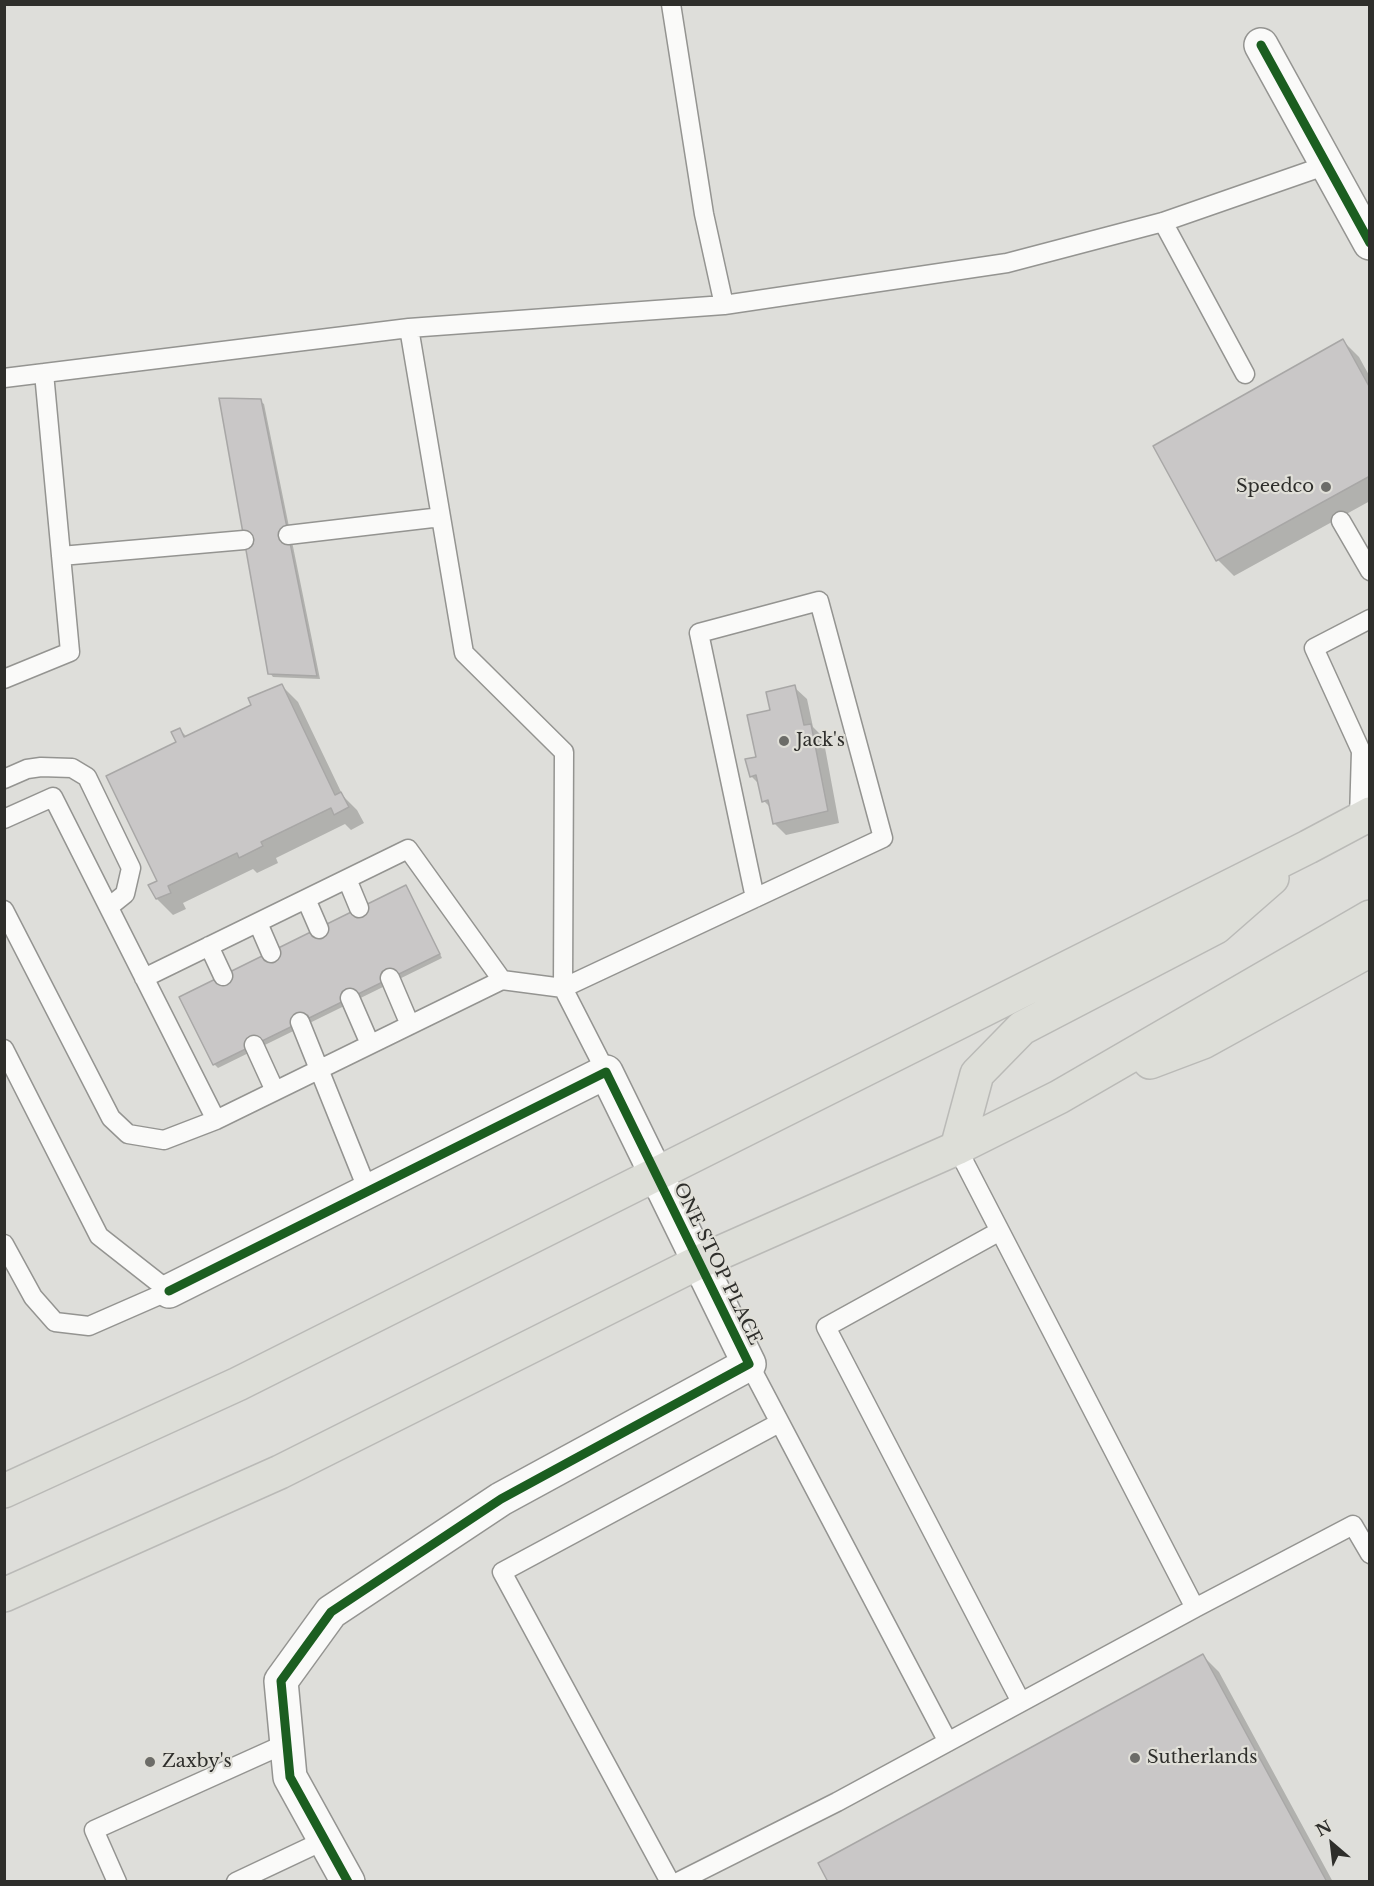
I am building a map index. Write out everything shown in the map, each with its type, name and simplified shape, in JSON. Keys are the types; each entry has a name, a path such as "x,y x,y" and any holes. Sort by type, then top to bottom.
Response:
{"main road":[{"path":"4,1491 238,1384 1308,848 1364,817"},
{"path":"957,1148 977,1074 1022,1028 1216,927 1308,848"},
{"path":"4,1595 280,1472 699,1262 957,1148 1059,1097 1370,917"},
{"path":"1059,1097 1203,1042 1370,950"}],"street":[{"path":"1261,45 1370,243"},
{"path":"169,1291 606,1072"},
{"name":"ONE STOP PLACE","path":"348,1881 290,1776 281,1682 331,1612 501,1499 748,1364 606,1072"}],"lane":[{"path":"671,4 704,214 724,305"},
{"path":"4,378 408,328 724,305 1007,263 1163,222 1327,165"},
{"path":"1163,222 1245,374"},
{"path":"408,328 464,653 564,753 562,988 606,1072"},
{"path":"4,679 70,652 44,373"},
{"path":"288,535 441,518"},
{"path":"1341,521 1370,571"},
{"path":"61,556 244,540"},
{"path":"4,910 111,1118 128,1134 164,1140 216,1120 502,980 562,988 755,898 883,838 819,601 699,633 755,898"},
{"path":"1364,817 1361,751 1314,648 1370,619"},
{"path":"4,779 41,767 72,768 87,777 130,868 125,894 110,906"},
{"path":"4,819 52,797 110,906 216,1120"},
{"path":"144,978 408,849 502,980"},
{"path":"347,879 359,909"},
{"path":"306,899 319,929"},
{"path":"258,923 271,952"},
{"path":"209,946 223,976"},
{"path":"390,978 410,1025"},
{"path":"350,998 370,1044"},
{"path":"300,1022 368,1191"},
{"path":"254,1045 274,1091"},
{"path":"4,1049 99,1236 169,1291 89,1326 55,1323 33,1297 4,1244"},
{"path":"957,1148 1195,1608"},
{"path":"1000,1231 826,1327 1021,1702"},
{"path":"748,1364 948,1742"},
{"path":"670,1881 502,1572 779,1423"},
{"path":"678,1881 837,1802 1353,1525 1370,1554"},
{"path":"117,1881 94,1830 287,1743"},
{"path":"237,1881 325,1840"}],"building":[{"path":"1343,339 1370,388 1370,476 1216,561 1153,446"},
{"path":"219,398 261,399 317,676 268,674"},
{"path":"282,684 335,795 341,792 349,807 334,815 331,808 261,842 263,846 239,858 237,853 168,886 171,893 156,899 148,885 157,881 106,776 176,742 171,732 180,728 184,737 251,705 248,698"},
{"name":"Jack's","path":"795,685 804,725 811,724 828,811 773,824 768,800 762,802 756,775 750,777 745,759 756,757 747,715 770,710 766,692"},
{"path":"406,885 440,954 213,1065 179,997"},
{"name":"Sutherlands","path":"1203,1654 1327,1882 828,1882 818,1863"}],"cycle path":[{"path":"1261,45 1370,243"},
{"path":"169,1291 606,1072 749,1364 501,1499 331,1612 281,1681 290,1777 348,1882"}],"place":[{"name":"Speedco","path":"1326,487"},
{"name":"Jack's","path":"784,741"},
{"name":"Sutherlands","path":"1135,1758"},
{"name":"Zaxby's","path":"150,1762"}]}
